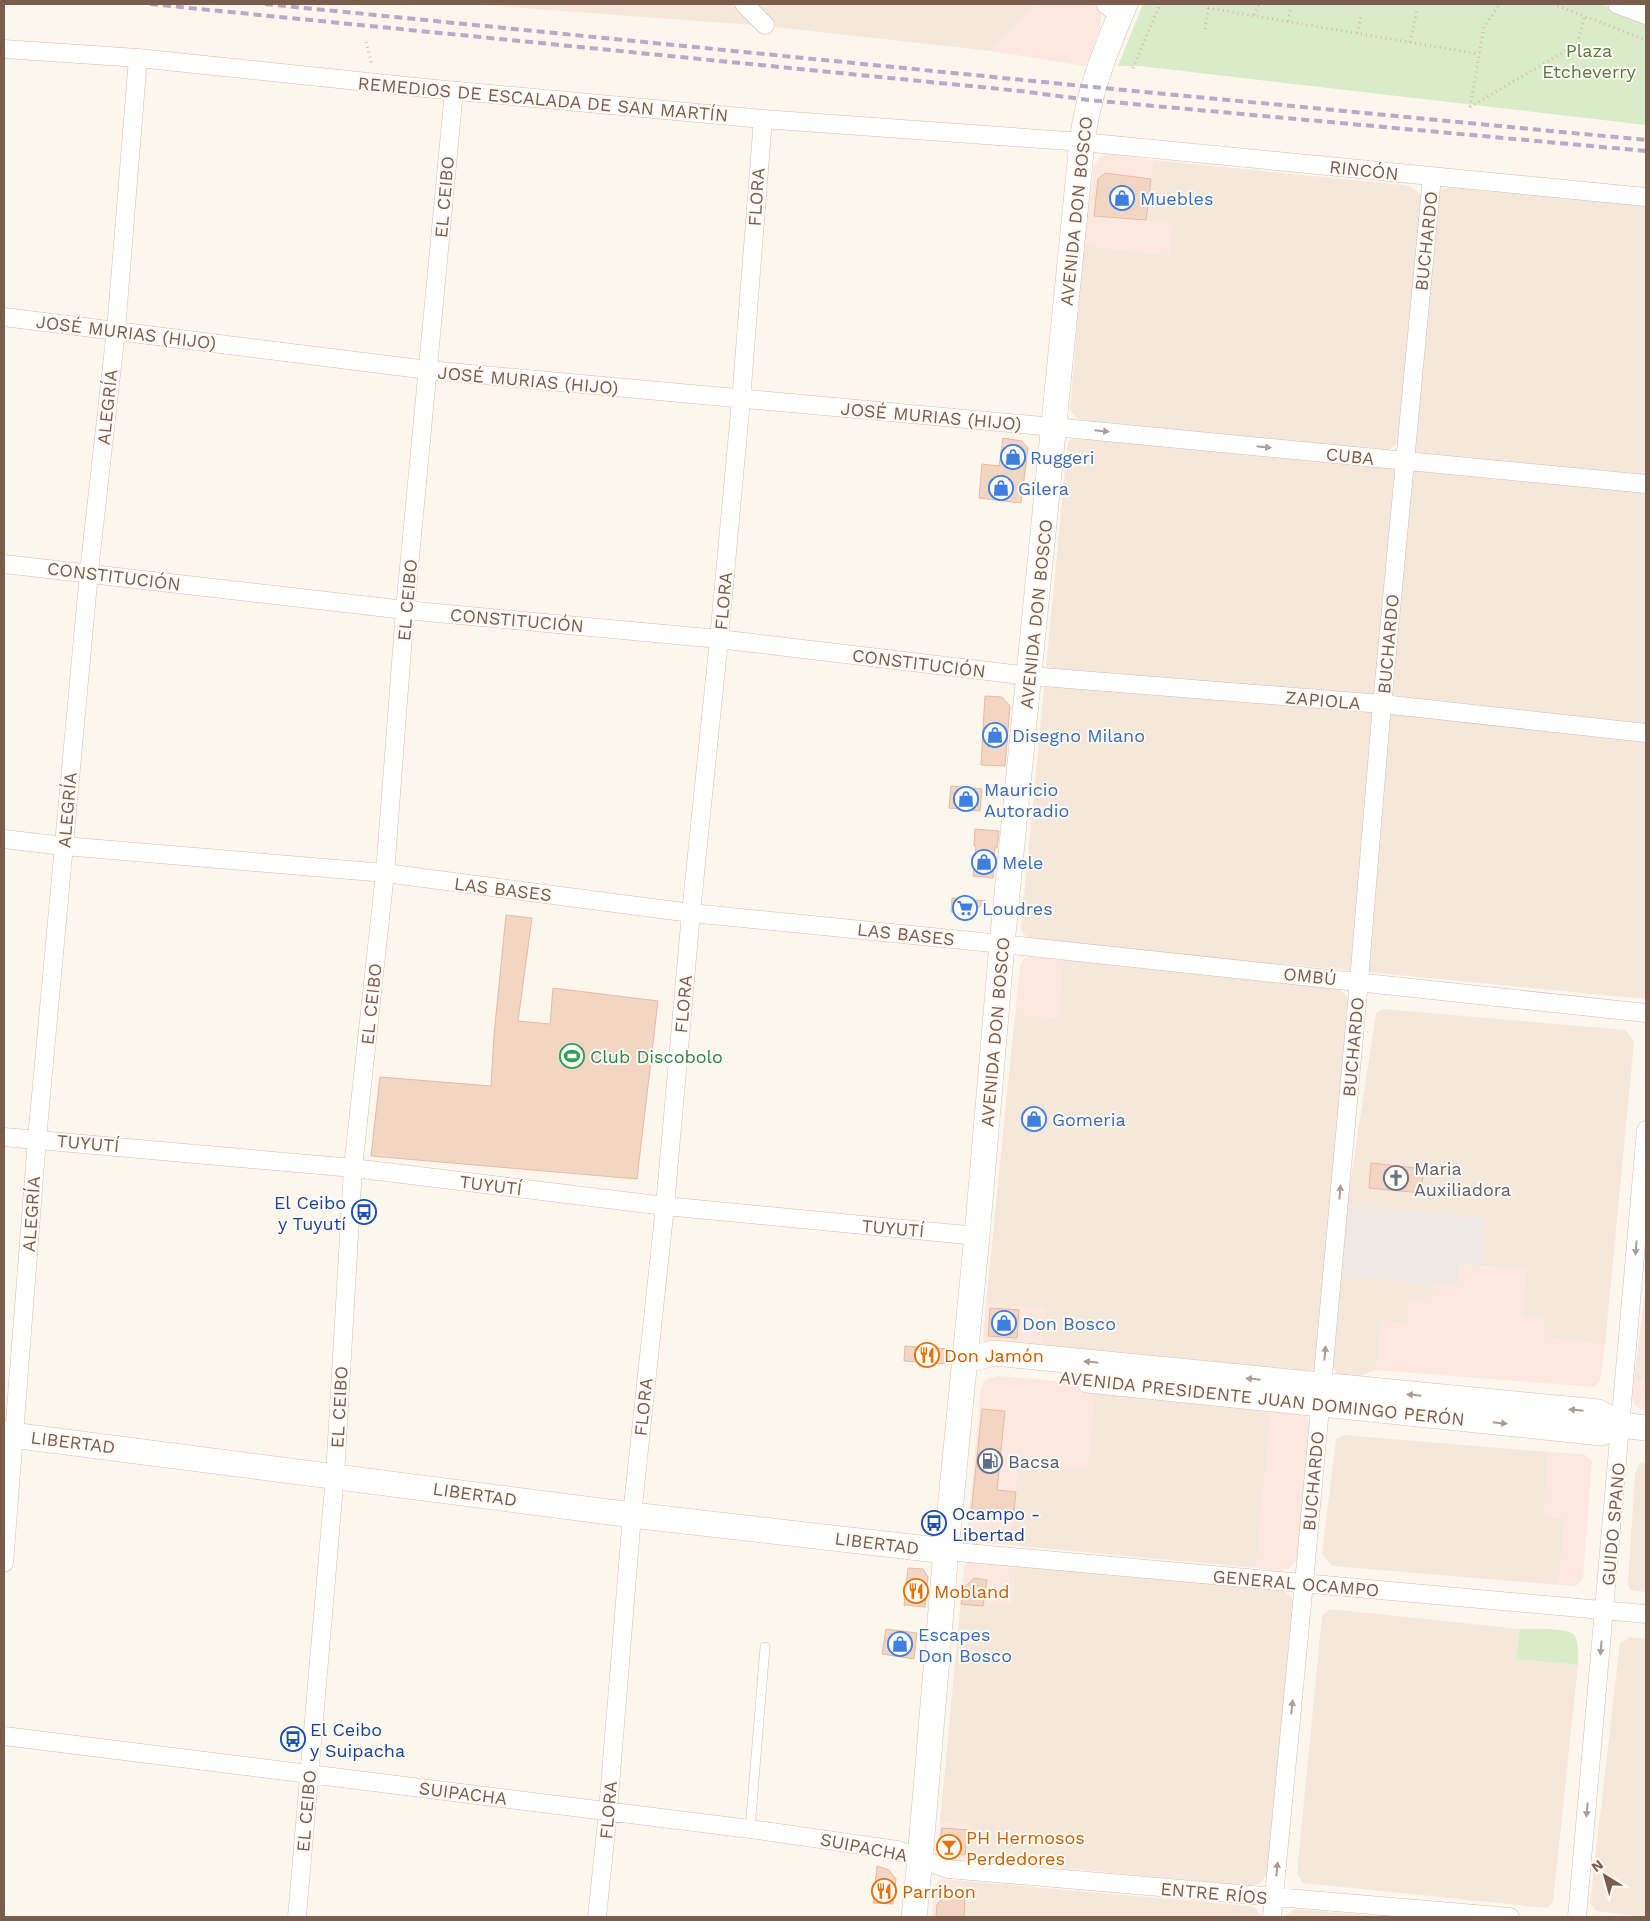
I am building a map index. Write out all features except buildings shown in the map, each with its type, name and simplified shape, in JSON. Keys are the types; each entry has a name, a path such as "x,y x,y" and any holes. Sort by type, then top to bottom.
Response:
{"main road":[{"name":"AVENIDA DON BOSCO","path":"914,1917 946,1551 966,1360 1002,944 1084,122 1116,8"},
{"name":"AVENIDA PRESIDENTE JUAN DOMINGO PERÓN","path":"966,1360 993,1370 1321,1395 1601,1433 1621,1425 1646,1428"},
{"name":"LIBERTAD","path":"9,1434 632,1515 946,1551"}],"street":[{"path":"744,4 765,25"},
{"path":"1617,4 1646,16"},
{"name":"REMEDIOS DE ESCALADA DE SAN MARTÍN","path":"4,49 138,58 454,91 762,119 1082,142"},
{"name":"ALEGRÍA","path":"4,1563 9,1434 89,572 116,330 138,58"},
{"name":"EL CEIBO","path":"297,1917 335,1475 353,1168 385,874 405,610 454,91"},
{"name":"FLORA","path":"597,1917 608,1811 632,1515 665,1206 691,913 741,400 762,119"},
{"name":"RINCÓN","path":"1082,142 1646,197"},
{"name":"BUCHARDO","path":"1272,1917 1359,982 1382,704 1432,177"},
{"name":"JOSÉ MURIAS (HIJO)","path":"4,317 428,370 1054,427"},
{"name":"CUBA","path":"1054,427 1646,484"},
{"name":"CONSTITUCIÓN","path":"4,564 89,572 405,610 719,639 1030,676"},
{"name":"ZAPIOLA","path":"1030,676 1382,704 1646,733"},
{"name":"LAS BASES","path":"4,840 385,874 691,913 1002,944"},
{"name":"OMBÚ","path":"1002,944 1646,1013"},
{"name":"GUIDO SPANO","path":"1577,1917 1646,1130"},
{"name":"TUYUTÍ","path":"4,1137 353,1168 665,1206 977,1236"},
{"name":"GENERAL OCAMPO","path":"946,1551 1646,1614"},
{"name":"SUIPACHA","path":"4,1736 750,1829 897,1850 920,1859"},
{"name":"ENTRE RÍOS","path":"920,1859 948,1869 1510,1917"}],"lane":[{"path":"750,1829 765,1646"}],"path":[{"path":"1133,68 1160,4"},
{"path":"1254,16 1259,4"},
{"path":"1500,4 1484,27 1470,107 1577,44 1585,16"},
{"path":"1553,4 1646,40"},
{"path":"1205,29 1208,6 1254,16 1480,54"},
{"path":"1288,21 1291,6"},
{"path":"1410,42 1417,10"},
{"path":"1357,33 1361,17"},
{"path":"366,42 376,83"}],"shaded area":[{"path":"469,4 732,4 753,25"},
{"path":"750,4 1037,4 991,51 774,27"},
{"path":"1037,4 1096,4 1098,6 1101,14 1101,24 1086,66 991,51"},
{"path":"1106,154 1153,160 1146,220 1172,224 1169,255 1084,245 1094,166 1100,157"},
{"path":"1153,160 1404,185 1411,187 1422,196 1399,441 1388,451 1081,420 1070,410 1084,245 1168,255 1146,220"},
{"path":"1453,187 1646,205 1646,999 1033,940 1027,937 1021,928 1069,441 1083,437 1412,466 1437,194 1441,190"},
{"path":"1027,957 1063,960 1058,1018 1015,1014 1020,967 1022,961"},
{"path":"1063,960 1338,988 1348,997 1350,1002 1315,1362 1313,1369 1307,1373 1041,1350 986,1303 1015,1014 1058,1018"},
{"path":"1383,1009 1626,1030 1634,1042 1605,1345 1543,1337 1522,1316 1526,1271 1481,1266 1486,1219 1347,1205 1376,1013"},
{"path":"1347,1205 1486,1219 1481,1266 1459,1264 1457,1286 1339,1276"},
{"path":"1459,1264 1526,1271 1522,1316 1545,1318 1543,1337 1605,1345 1600,1381 1594,1387 1376,1370 1382,1321 1407,1323 1409,1302 1432,1304 1434,1284 1457,1286"},
{"path":"1339,1276 1434,1284 1432,1304 1407,1323 1382,1321 1376,1370 1346,1381 1339,1378 1331,1363"},
{"path":"1646,1284 1646,1381 1634,1380"},
{"path":"986,1303 1045,1309 1041,1350 987,1345 984,1342 983,1336"},
{"path":"999,1376 1096,1385 1087,1470 1018,1463 1009,1545 977,1542 970,1538 967,1532 981,1388 989,1378"},
{"path":"1634,1380 1646,1381 1646,1411 1635,1405 1632,1398"},
{"path":"1096,1385 1272,1405 1256,1568 1009,1545 1018,1463"},
{"path":"1272,1405 1304,1410 1309,1423 1298,1559 1289,1568 1281,1571 1256,1568"},
{"path":"1344,1435 1548,1452 1544,1516 1565,1518 1559,1585 1332,1566 1322,1554 1336,1439"},
{"path":"1548,1452 1584,1454 1592,1461 1583,1579 1576,1586 1559,1585 1565,1518 1544,1516"},
{"path":"1640,1463 1646,1464 1646,1592 1630,1590 1628,1583 1635,1474"},
{"path":"970,1558 1016,1561 1011,1604 961,1599 964,1567"},
{"path":"1016,1561 1281,1588 1293,1599 1296,1606 1268,1874 1260,1883 1253,1886 966,1859 969,1825 940,1823 961,1599 1011,1604"},
{"path":"1330,1609 1520,1629 1517,1659 1578,1665 1553,1902 1547,1908 1303,1883 1297,1873 1322,1616"},
{"path":"1630,1637 1646,1639 1646,1917 1596,1911 1590,1903 1620,1643"},
{"path":"940,1823 969,1825 966,1859 948,1857 938,1849"},
{"path":"942,1879 966,1881 963,1917 932,1917 935,1887 938,1881"},
{"path":"966,1881 1250,1906 1255,1908 1262,1917 963,1917"},
{"path":"1295,1909 1388,1917 1283,1917"}],"green space":[{"name":"Plaza Etcheverry","path":"1143,4 1601,4 1646,22 1646,125 1140,66 1118,66"},
{"path":"1520,1629 1549,1629 1571,1633 1575,1636 1577,1643 1578,1665 1516,1659"}],"railway":[{"path":"150,4 1020,91 1089,100 1646,151"},
{"path":"265,4 1646,140"}],"place":[{"name":"Muebles","path":"1122,198"},
{"name":"Ruggeri","path":"1013,457"},
{"name":"Gilera","path":"1001,488"},
{"name":"Disegno Milano","path":"995,735"},
{"name":"Mauricio Autoradio","path":"966,799"},
{"name":"Mele","path":"984,862"},
{"name":"Loudres","path":"965,908"},
{"name":"Club Discobolo","path":"572,1056"},
{"name":"Gomeria","path":"1034,1119"},
{"name":"Maria Auxiliadora","path":"1396,1178"},
{"name":"El Ceibo y Tuyutí","path":"364,1212"},
{"name":"Don Bosco","path":"1004,1323"},
{"name":"Don Jamón","path":"927,1355"},
{"name":"Bacsa","path":"990,1461"},
{"name":"Ocampo - Libertad","path":"934,1523"},
{"name":"Mobland","path":"916,1591"},
{"name":"Escapes Don Bosco","path":"900,1644"},
{"name":"El Ceibo y Suipacha","path":"293,1739"},
{"name":"PH Hermosos Perdedores","path":"949,1847"},
{"name":"Parribon","path":"884,1891"}]}
